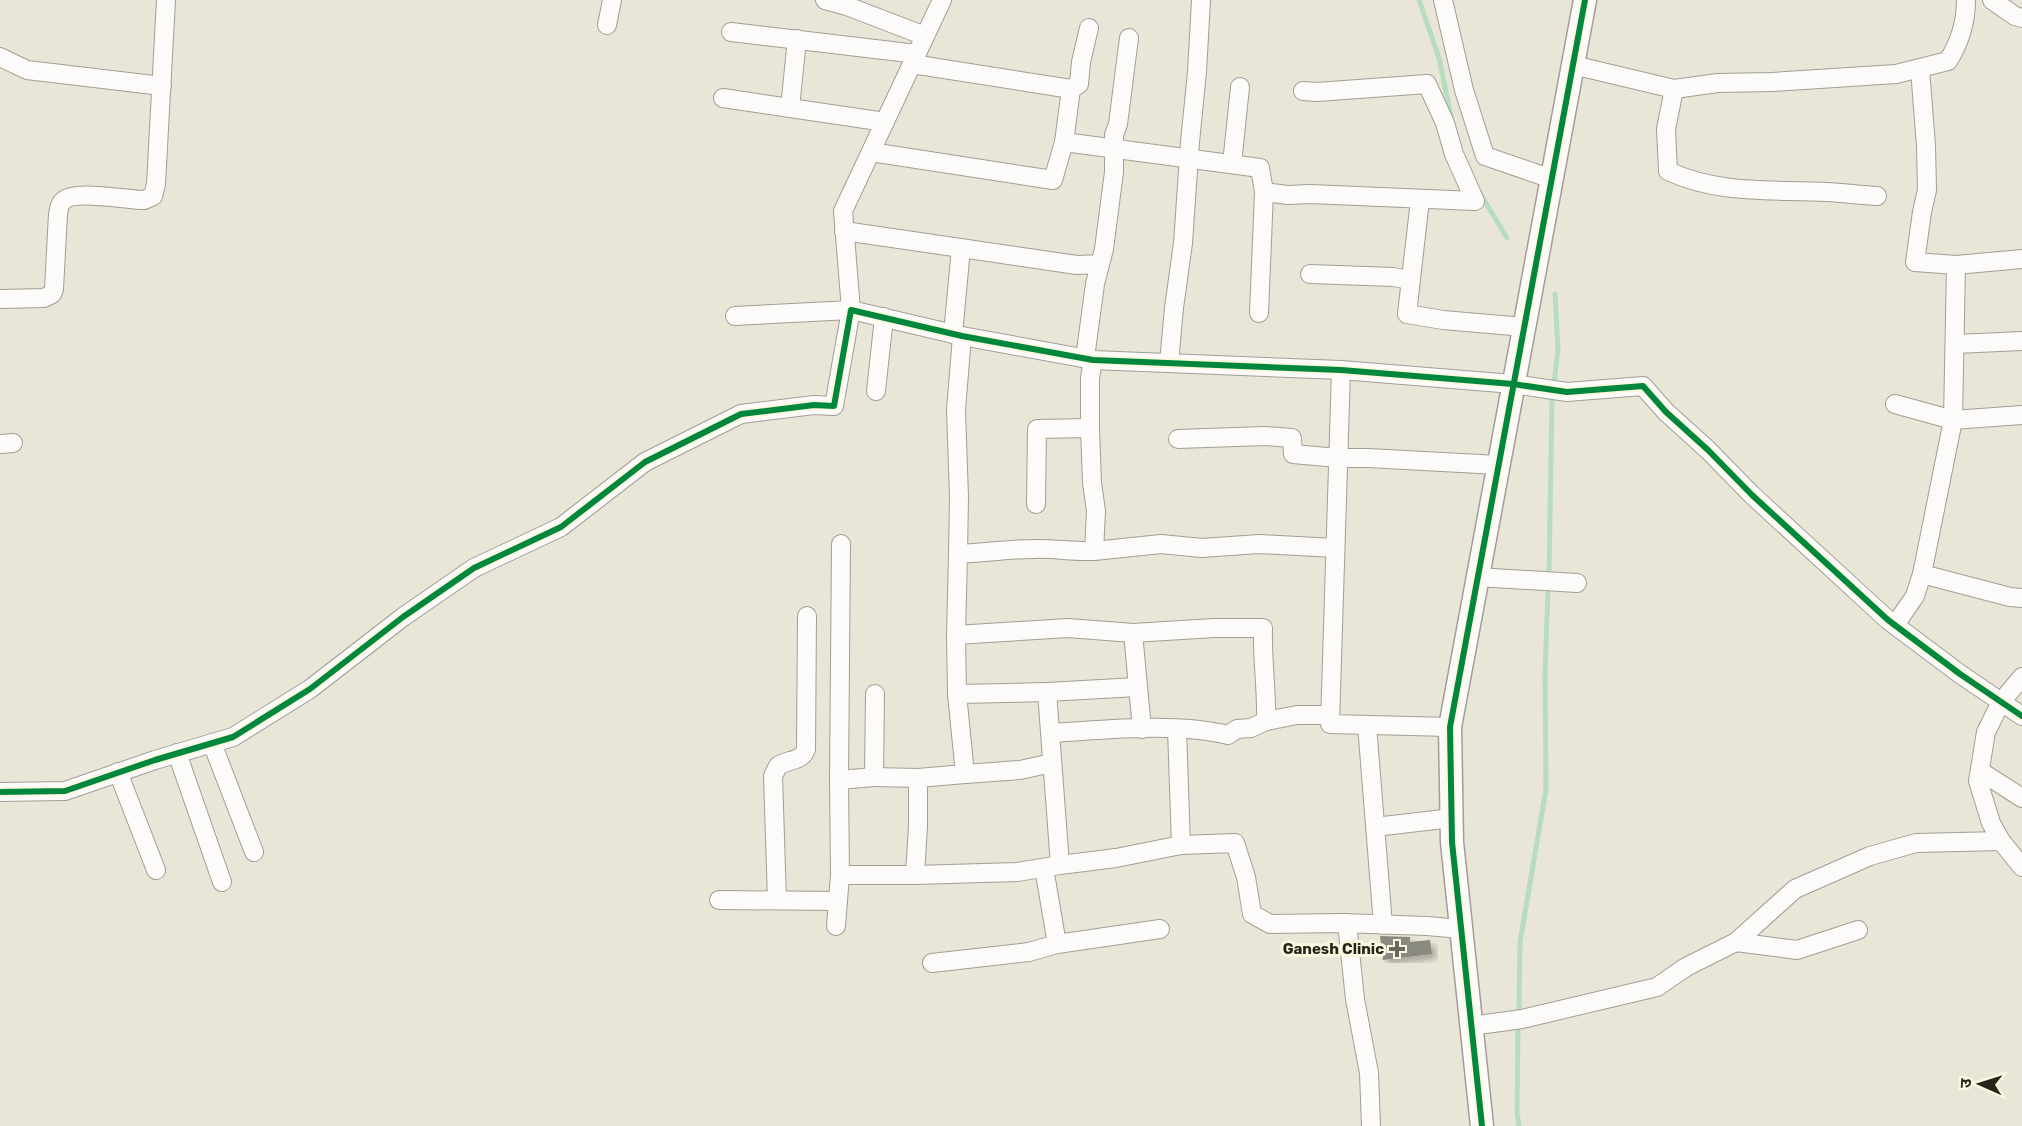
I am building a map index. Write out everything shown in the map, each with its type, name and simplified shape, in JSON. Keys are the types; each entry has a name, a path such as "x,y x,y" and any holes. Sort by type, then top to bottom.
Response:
{"street":[{"path":"0,299 44,298 52,294 58,214 66,198 78,195 144,201 153,196 156,184 166,0"},
{"path":"607,25 612,0"},
{"path":"825,0 847,6 925,36"},
{"path":"0,792 65,791 177,753 233,737 310,689 403,617 474,568 561,527 645,462 741,414 814,405 834,406 851,310 843,211 942,0"},
{"path":"1169,363 1183,243 1197,84 1201,0"},
{"path":"1443,0 1464,90 1485,156 1552,179"},
{"path":"1482,1126 1452,842 1450,726 1585,0"},
{"path":"1573,65 1674,89 1718,83 1896,75 1948,61 1958,45 1966,17 1966,0"},
{"path":"1992,0 2015,16 2022,18"},
{"path":"731,32 797,39 1071,89 1079,84 1081,62 1089,28"},
{"path":"1094,551 1096,511 1092,483 1089,359 1129,38"},
{"path":"790,108 797,39"},
{"path":"0,57 27,70 162,86"},
{"path":"1920,69 1927,190 1915,262 1956,265 2022,259"},
{"path":"1264,192 1288,195 1475,201 1454,154 1445,123 1427,84 1303,91"},
{"path":"1232,164 1240,87"},
{"path":"871,152 1053,180 1064,142 1071,89"},
{"path":"1674,89 1666,129 1668,171 1689,181 1713,186 1765,191 1877,196"},
{"path":"723,98 885,122"},
{"path":"1064,142 1260,168 1264,192 1259,313"},
{"path":"1420,200 1407,314 1443,320 1524,327"},
{"path":"844,231 1077,265 1100,264"},
{"path":"961,248 956,410 958,554 956,635 957,694 965,774"},
{"path":"1895,625 1915,596 1922,574 1953,420 1956,265"},
{"path":"1310,274 1394,277 1411,280"},
{"path":"735,316 851,310 957,335 1089,359 1341,370 1513,384 1567,392 1643,386 1666,412 1708,450 1752,495 1895,625 2022,716"},
{"path":"876,391 884,317"},
{"path":"1956,344 2022,341"},
{"path":"1341,370 1330,724 1450,726"},
{"path":"1895,404 1953,420 2022,415"},
{"path":"1036,504 1037,429 1090,428"},
{"path":"1178,439 1265,436 1292,438 1293,454 1498,465"},
{"path":"836,926 840,875 841,544"},
{"path":"958,554 986,553 997,549 1094,551 1161,544 1202,548 1259,544 1335,548"},
{"path":"1922,574 2000,595 2022,598"},
{"path":"1477,577 1577,583"},
{"path":"777,900 773,776 778,766 799,759 806,749 807,616"},
{"path":"956,635 1068,628 1133,633 1214,628 1263,628 1266,721"},
{"path":"1133,633 1142,729"},
{"path":"2022,678 2001,702 1986,732 1978,781 1991,823 2001,841 2022,867"},
{"path":"957,694 1137,687"},
{"path":"1047,692 1051,733 1052,866 1057,944"},
{"path":"874,777 875,694"},
{"path":"1051,733 1177,729 1211,730 1228,735 1237,729 1251,728 1266,721 1297,715 1330,715"},
{"path":"1367,724 1383,925"},
{"path":"1177,729 1181,845"},
{"path":"212,743 254,852"},
{"path":"177,753 222,882"},
{"path":"839,780 874,777 918,778 1020,770 1052,762"},
{"path":"1980,771 2022,798"},
{"path":"118,772 156,870"},
{"path":"915,875 918,778"},
{"path":"1375,827 1452,818"},
{"path":"1471,1026 1522,1019 1657,987 1686,967 1736,942 1795,889 1870,856 1916,843 2001,841"},
{"path":"840,875 994,873 1116,858 1181,845 1235,843 1246,877 1252,914 1270,924 1347,923 1461,929"},
{"path":"719,900 838,901"},
{"path":"1347,923 1355,999 1369,1073 1371,1126"},
{"path":"932,963 1029,952 1057,944 1160,929"},
{"path":"1736,942 1797,950 1858,930"}],"building":[{"path":"1380,936 1410,937 1410,942 1430,940 1432,954 1383,960"}],"waterway":[{"path":"1419,0 1439,58 1452,121"},
{"path":"1480,193 1507,238"},
{"path":"1554,383 1558,350 1555,294"},
{"path":"1549,574 1552,401"},
{"path":"1519,1009 1520,942 1546,789 1545,674 1548,590"},
{"path":"1518,1027 1517,1112 1519,1126"}],"cycle path":[{"path":"1482,1126 1452,842 1450,727 1585,0"},
{"path":"0,792 65,791 155,760 233,737 310,689 403,617 474,568 561,527 645,462 741,414 814,405 834,406 851,310 962,336 1093,360 1341,370 1513,384 1567,392 1643,386 1666,412 1708,450 1752,495 1888,620 1960,674 2022,716"}],"place":[{"name":"Ganesh Clinic","path":"1397,949"}]}
